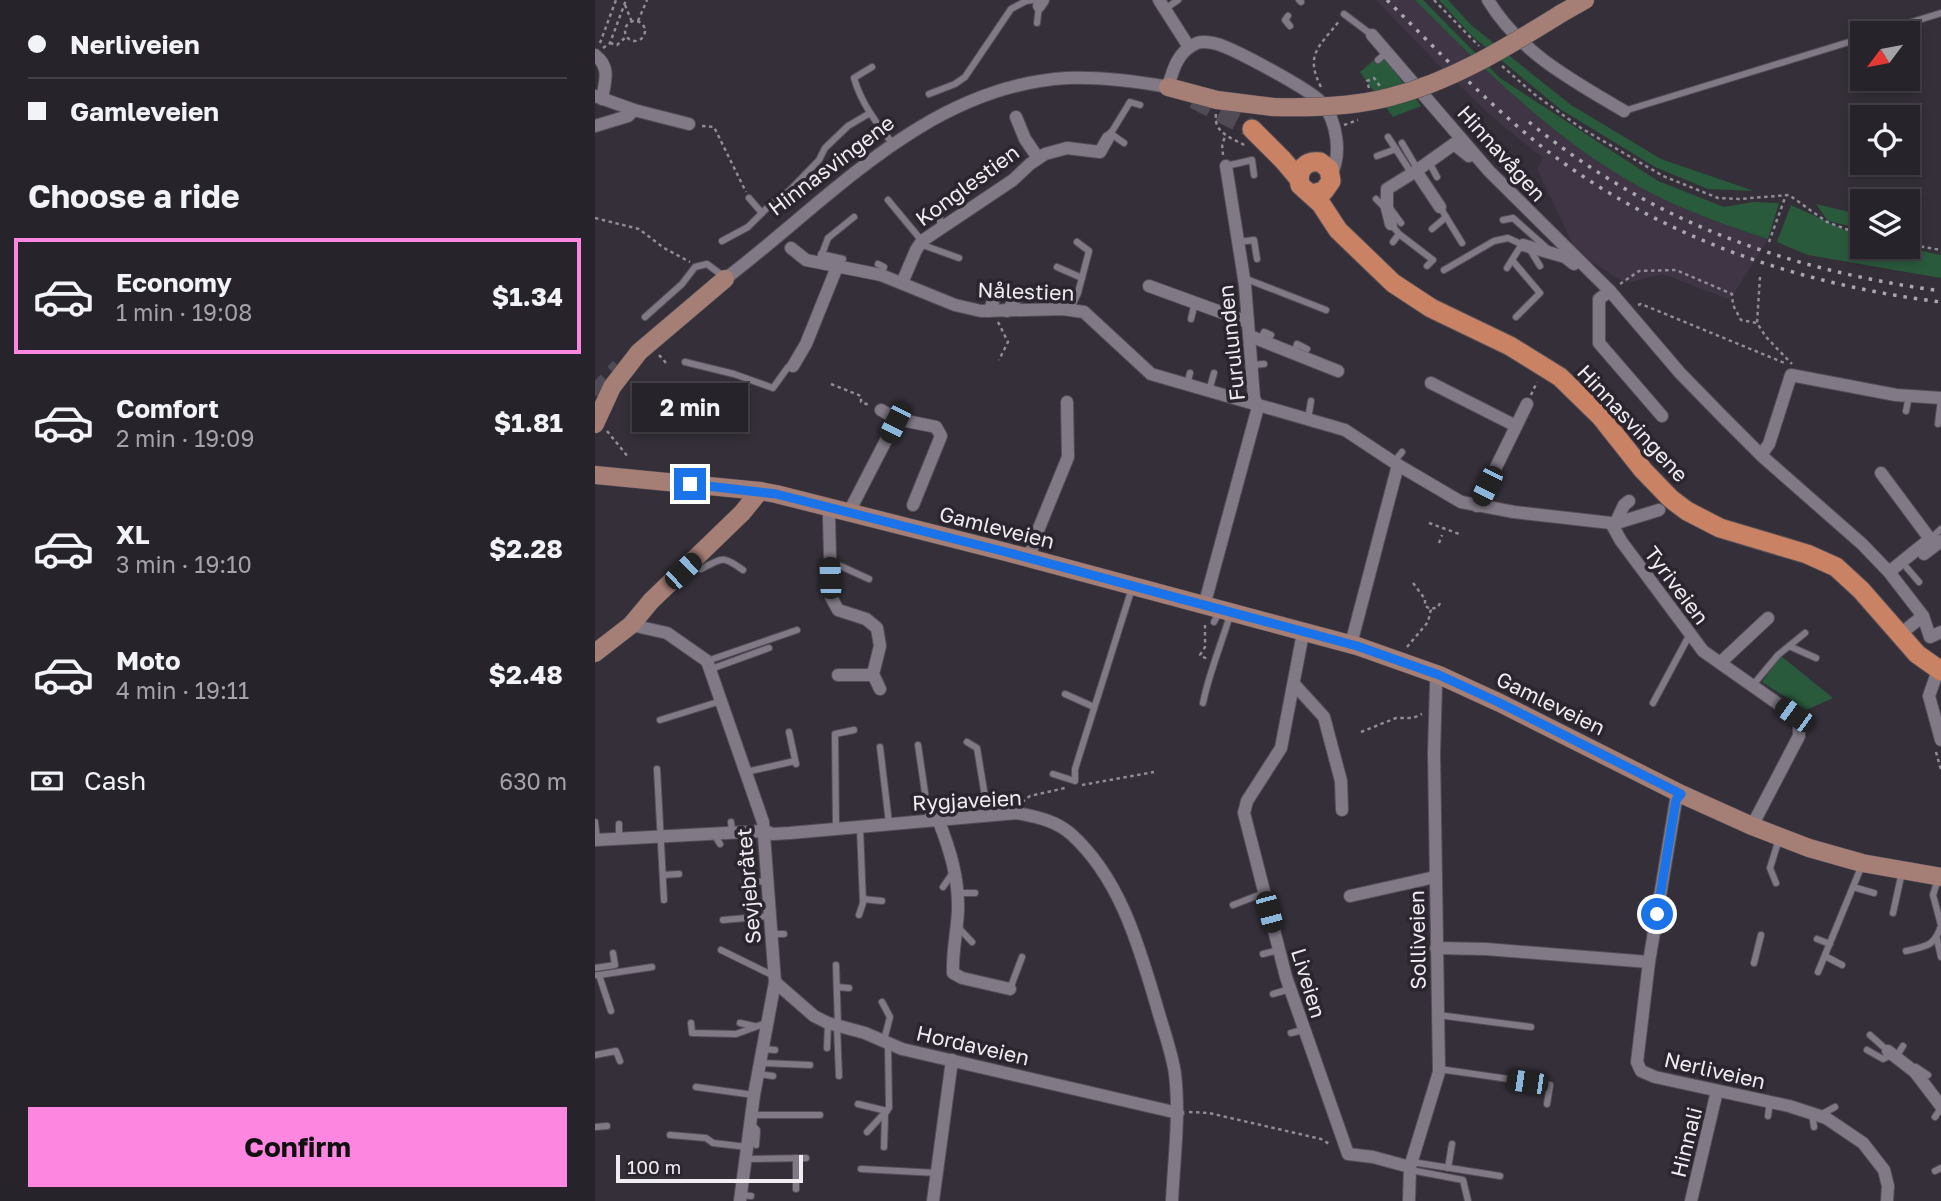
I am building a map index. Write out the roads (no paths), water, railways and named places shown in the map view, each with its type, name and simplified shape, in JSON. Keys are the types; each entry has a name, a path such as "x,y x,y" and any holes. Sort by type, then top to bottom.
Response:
{"main road":[{"name":"Hinnasvingene","path":"1316,176 1338,230 1381,274 1414,298 1545,367 1579,393 1659,488 1679,505 1720,528 1807,554 1836,567 1861,590 1917,654 1939,671"}],"street":[{"path":"1488,0 1506,26 1529,50 1624,111"},
{"path":"1316,176 1337,157 1334,132 1322,104 1304,88 1215,43 1202,42 1189,47 1179,57 1168,87 1217,100 1273,107 1310,108 1349,104 1389,97 1428,85 1482,62 1585,0"},
{"path":"1161,2 1189,47"},
{"name":"Hinnavågen","path":"1372,35 1382,56 1489,171 1610,291 1680,373 1761,455 1862,544 1891,575 1923,616 1930,636 1941,632"},
{"path":"596,51 607,70 599,97 634,110 689,124"},
{"name":"Hinnasvingene","path":"600,426 612,387 639,352 725,278 920,127 957,107 1005,89 1036,82 1089,78 1168,87"},
{"path":"595,126 628,116 634,110"},
{"name":"Konglestien","path":"1016,117 1025,139 1038,158"},
{"path":"1316,176 1334,132"},
{"name":"Konglestien","path":"902,283 924,240 941,233 1013,180 1038,158 1067,148 1100,152 1109,136"},
{"path":"1397,227 1384,205 1387,189 1454,145 1489,171"},
{"name":"Furulunden","path":"1207,595 1258,407 1254,398 1261,337 1248,322 1239,242 1226,166"},
{"path":"1415,172 1443,212"},
{"path":"1524,245 1565,257 1600,288 1610,291"},
{"name":"Nålestien","path":"791,248 806,260 820,259 880,270 902,283 943,294 955,305 997,311 1088,311 1151,374 1189,379 1209,391 1258,407 1348,426 1396,464 1446,488 1461,502 1613,522 1659,510"},
{"path":"793,366 806,344 840,263"},
{"path":"1149,286 1248,322"},
{"path":"1610,291 1598,299 1599,343 1662,415"},
{"path":"995,297 997,311 1018,296"},
{"path":"1261,337 1294,354 1338,371"},
{"path":"1761,455 1769,444 1788,396 1792,369 1909,396 1941,398"},
{"path":"1431,383 1516,426"},
{"path":"1029,558 1068,457 1067,402"},
{"path":"1477,506 1527,404"},
{"name":"Gamleveien","path":"881,410 897,419 936,427 941,436 913,505"},
{"path":"849,513 897,419"},
{"path":"1352,644 1396,464"},
{"path":"1881,474 1935,540"},
{"name":"Gamleveien","path":"595,475 760,491 1029,558 1222,614 1352,644 1439,675 1752,826 1809,848 1862,863 1940,877"},
{"path":"595,653 631,625 651,600 742,513 760,491"},
{"path":"1613,522 1629,501"},
{"path":"830,508 831,597 838,610 866,619 877,628 880,646 873,675 880,689"},
{"name":"Tyriveien","path":"1613,522 1621,541 1703,651 1801,720 1799,736 1752,826"},
{"path":"1891,575 1935,540"},
{"path":"1891,575 1907,568 1935,540"},
{"path":"1899,635 1923,616"},
{"path":"1721,662 1768,618"},
{"path":"631,625 667,633 709,665"},
{"name":"Liveien","path":"1303,633 1281,748 1247,801 1244,813 1290,989 1297,1032 1348,1154 1411,1164"},
{"name":"Sevjebråtet","path":"709,665 763,822 770,916 778,934 773,981 762,1025 764,1059 750,1118 744,1197"},
{"path":"1939,671 1929,696 1941,740"},
{"path":"838,675 873,675"},
{"name":"Solliveien","path":"1409,1201 1411,1164 1439,1069 1434,753 1436,684 1439,675"},
{"path":"1294,684 1324,717 1341,781 1342,810"},
{"name":"Nerliveien","path":"1681,794 1676,800 1649,962 1637,1062 1641,1071 1655,1077 1717,1091 1769,1109 1815,1119 1826,1118 1863,1143 1884,1170 1888,1186 1887,1201"},
{"name":"Rygjaveien","path":"596,840 619,831 717,839 731,827 773,834 860,826 892,818 934,819 1017,813 1045,818 1069,832 1090,854 1131,923 1175,1071 1178,1112 1172,1201"},
{"path":"934,819 955,870 956,924 950,948 953,973 963,978 1010,989"},
{"path":"1350,896 1436,877"},
{"path":"1436,948 1486,949 1649,962"},
{"name":"Hordaveien","path":"773,981 814,1016 902,1049 1178,1112"},
{"path":"1895,1052 1929,1088 1939,1106"},
{"path":"933,1201 940,1172 952,1060"},
{"name":"Hinnali","path":"1691,1201 1717,1091"}],"lane":[{"path":"1161,2 1178,0"},
{"path":"929,94 965,77 1011,9 1026,1 1038,2 1037,23"},
{"path":"1915,21 1941,13"},
{"path":"1344,14 1372,35"},
{"path":"1348,30 1354,21"},
{"path":"991,24 998,29"},
{"path":"1624,111 1850,42"},
{"path":"872,67 854,78 858,92 870,113 894,145"},
{"path":"1124,143 1109,136 1130,102 1140,106"},
{"path":"722,241 748,227 804,176 828,140 846,124 870,113"},
{"path":"1388,137 1415,172"},
{"path":"1402,143 1415,172"},
{"path":"1377,156 1396,149"},
{"path":"1226,166 1252,160 1254,175"},
{"path":"1429,162 1437,177"},
{"path":"799,170 804,176"},
{"path":"749,198 762,213"},
{"path":"888,200 924,240 959,258"},
{"path":"939,212 941,233"},
{"path":"1433,229 1443,212 1462,243"},
{"path":"820,259 828,238 854,217"},
{"path":"1503,220 1513,218 1553,254"},
{"path":"1393,242 1397,227 1430,253 1433,260 1427,266"},
{"path":"1505,238 1505,249"},
{"path":"1444,270 1494,241 1505,238 1524,245 1540,267"},
{"path":"1239,242 1254,240 1257,259"},
{"path":"1070,310 1089,251 1077,242"},
{"path":"1507,268 1524,245"},
{"path":"1513,260 1540,293 1516,317"},
{"path":"645,317 682,284 695,267 707,264 725,278"},
{"path":"1057,267 1082,278"},
{"path":"1244,278 1326,310"},
{"path":"1191,319 1195,302"},
{"path":"1294,354 1297,344 1307,349"},
{"path":"685,362 773,388 788,367 793,366"},
{"path":"1209,391 1215,373"},
{"path":"1906,411 1909,396"},
{"path":"1938,424 1941,398"},
{"path":"1308,419 1311,401"},
{"path":"1396,464 1402,452"},
{"path":"1935,540 1941,529"},
{"path":"830,558 836,564 869,579"},
{"path":"701,569 719,559 729,559 743,570"},
{"path":"1907,568 1919,582"},
{"path":"1053,774 1075,781 1075,769 1133,586"},
{"path":"1203,703 1208,679 1216,664 1222,614"},
{"path":"709,665 797,630"},
{"path":"1753,685 1778,655 1805,633"},
{"path":"1653,703 1690,634"},
{"path":"1789,646 1816,658"},
{"path":"709,665 769,648"},
{"path":"1065,694 1094,707"},
{"path":"660,720 722,701"},
{"path":"836,828 835,734 854,730"},
{"path":"746,772 796,762 789,732"},
{"path":"1075,735 1085,738"},
{"path":"967,742 977,748 988,815"},
{"path":"918,746 934,819"},
{"path":"880,747 892,818"},
{"path":"657,769 664,900"},
{"path":"595,822 596,840"},
{"path":"859,915 863,899 860,826"},
{"path":"1776,883 1770,868 1780,837"},
{"path":"1818,972 1862,863"},
{"path":"943,887 955,870"},
{"path":"1893,913 1903,870"},
{"path":"663,875 680,874"},
{"path":"1940,877 1933,895 1941,926 1937,939 1941,957"},
{"path":"744,883 768,881"},
{"path":"1853,887 1874,893"},
{"path":"957,893 975,893"},
{"path":"1233,905 1264,893"},
{"path":"863,899 882,901"},
{"path":"723,920 770,916"},
{"path":"956,924 972,942"},
{"path":"1754,962 1761,935"},
{"path":"1817,939 1830,944"},
{"path":"1906,951 1930,945 1937,939"},
{"path":"721,950 773,981"},
{"path":"1263,954 1279,950"},
{"path":"596,973 615,965 613,953"},
{"path":"1825,956 1842,965"},
{"path":"1010,989 1022,957"},
{"path":"836,965 834,1025 839,1076"},
{"path":"596,973 652,967"},
{"path":"596,973 611,1011"},
{"path":"837,988 849,988"},
{"path":"1273,994 1290,989"},
{"path":"867,1132 889,1108 883,1040 890,1017 882,1002"},
{"path":"1438,1015 1531,1027"},
{"path":"691,1023 692,1034 736,1034 762,1025"},
{"path":"740,1023 762,1025"},
{"path":"827,1048 834,1025"},
{"path":"1867,1050 1883,1059 1895,1052 1870,1035"},
{"path":"867,1047 883,1040"},
{"path":"595,1055 616,1051 620,1060"},
{"path":"764,1059 810,1065"},
{"path":"764,1059 773,1076"},
{"path":"1908,1067 1913,1065 1928,1075"},
{"path":"1439,1069 1550,1085 1547,1104"},
{"path":"696,1087 754,1095"},
{"path":"736,1101 737,1092"},
{"path":"858,1104 886,1113"},
{"path":"1815,1119 1835,1107"},
{"path":"884,1147 886,1113"},
{"path":"750,1118 820,1115"},
{"path":"595,1127 607,1126"},
{"path":"670,1135 706,1138 713,1143 806,1158"},
{"path":"1448,1168 1452,1144"},
{"path":"796,1158 796,1189"},
{"path":"1411,1164 1500,1176"},
{"path":"1411,1164 1416,1171 1463,1180 1468,1201"},
{"path":"861,1169 888,1174 940,1172"}],"tunnel":[{"path":"1194,99 1252,129"},
{"path":"595,395 620,367"}],"railway":[{"path":"1387,0 1501,112 1541,146 1632,206 1681,231 1782,269 1834,283 1941,302"},
{"path":"1529,122 1575,157 1623,188 1672,214 1723,236 1775,255 1829,270 1941,291"}]}
